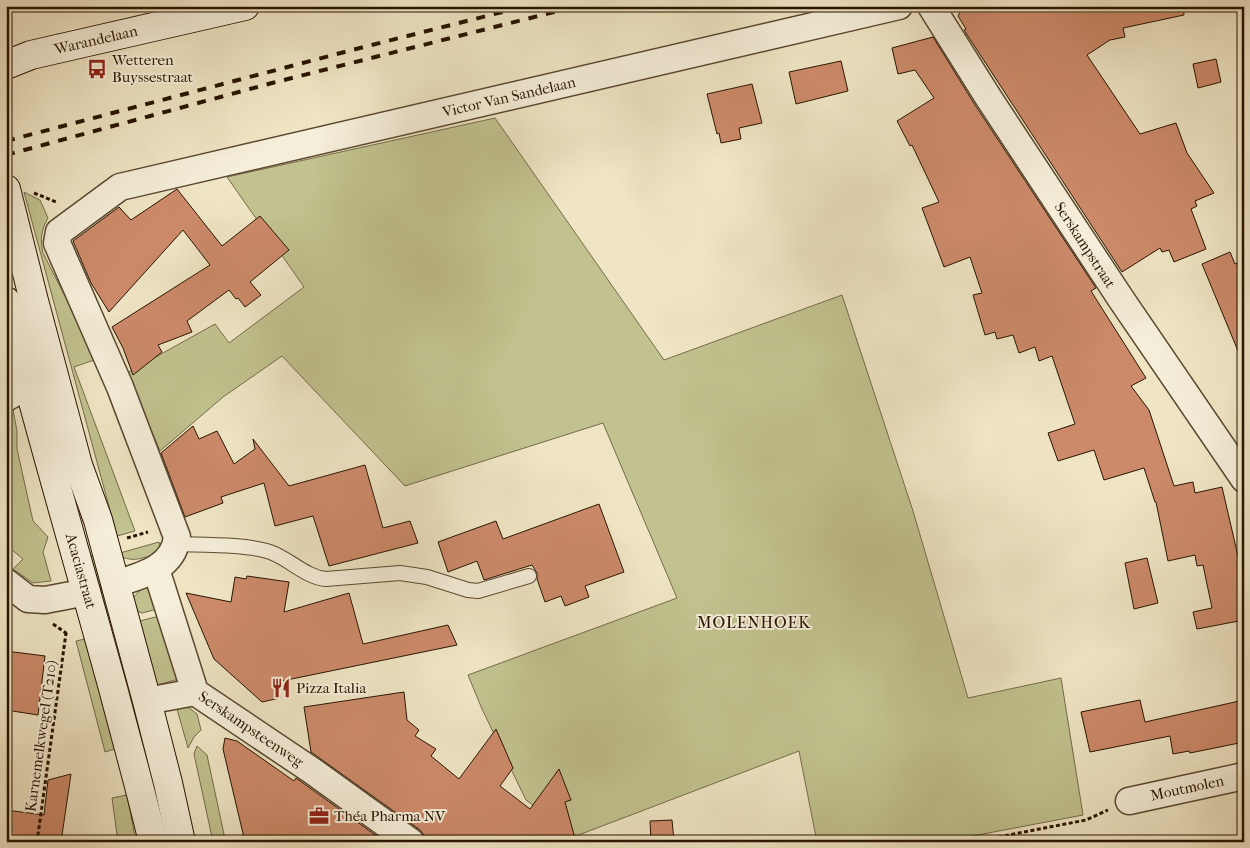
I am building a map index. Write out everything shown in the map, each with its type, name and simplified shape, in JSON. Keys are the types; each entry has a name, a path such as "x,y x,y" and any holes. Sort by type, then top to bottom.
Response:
{"main road":[{"name":"Warandelaan","path":"6,65 31,54 245,6"},
{"name":"Acaciastraat","path":"18,191 34,301 78,465 98,520 148,701 181,842"},
{"name":"Acaciastraat","path":"6,301 17,392 87,592 141,789 153,842"},
{"path":"17,392 56,381"}],"street":[{"name":"Victor Van Sandelaan","path":"176,544 177,536 139,435 81,296 57,244 59,232 120,187 899,6"},
{"name":"Serskampstraat","path":"932,6 993,105 1244,480"},
{"name":"Acaciastraat","path":"115,584 156,569 171,556 176,544"},
{"name":"Serskampsteenweg","path":"156,569 195,692 311,770 411,842"},
{"path":"6,582 28,599 45,600 87,592"},
{"path":"148,701 195,692"},
{"name":"Moutmolen","path":"1129,801 1244,776"}],"lane":[{"path":"176,544 253,548 268,551 282,557 315,578 326,580 400,573 427,577 468,590 478,591 529,576"}],"path":[{"path":"18,191 54,202 64,200"},
{"name":"Karnemelkwegel (T210)","path":"37,842 66,633"},
{"path":"972,842 1086,820 1129,801"}],"green space":[{"path":"495,118 664,360 842,295 913,511 968,698 1061,678 1083,815 941,842 817,842 799,751 576,836 526,800 482,709 468,675 677,598 603,423 405,486 282,356 223,397 160,451 127,373 215,324 229,343 304,287 227,177"},
{"path":"24,192 40,200 48,218 42,235 43,253 97,359 74,367 135,531 117,536"},
{"path":"13,410 17,431 17,449 33,521 48,537 43,552 51,581 33,583 13,569 23,559 6,545 6,415"},
{"path":"159,542 160,545 155,554 142,558 126,558 122,557 120,553"},
{"path":"84,554 100,557 116,618 100,614"},
{"path":"155,584 161,608 142,613 137,611 133,598 142,588"},
{"path":"163,615 179,679 157,685 140,621"},
{"path":"85,639 115,749 105,752 76,641"},
{"path":"188,707 197,714 201,730 194,737 188,748 177,709"},
{"path":"197,746 207,755 225,839 213,842 194,754"},
{"path":"127,795 136,842 118,842 112,798"}],"building":[{"path":"969,6 1183,6 1184,15 1123,28 1125,37 1110,40 1087,55 1140,134 1176,123 1187,153 1214,193 1195,201 1197,206 1191,209 1206,249 1174,262 1169,250 1162,252 1160,248 1122,272 964,30 966,29 958,16 962,8"},
{"path":"933,37 975,105 1096,288 1091,291 1146,378 1131,386 1149,410 1174,486 1193,482 1195,493 1222,487 1244,582 1244,620 1197,629 1193,612 1212,608 1203,565 1197,566 1195,555 1168,561 1156,502 1144,468 1104,480 1094,450 1058,461 1048,433 1075,424 1052,356 1039,361 1035,347 1019,353 1013,335 997,339 995,332 985,335 973,295 982,293 970,257 944,267 922,208 939,202 912,145 910,146 897,121 934,98 915,70 898,74 892,48"},
{"path":"1216,59 1221,82 1198,88 1193,64"},
{"path":"841,61 848,91 796,104 789,72"},
{"path":"752,84 762,123 739,128 741,139 721,143 707,94"},
{"path":"177,189 222,246 260,216 289,250 250,282 261,295 245,307 229,290 187,321 192,332 158,345 162,352 133,375 123,348 112,327 210,265 183,230 109,312 91,283 73,241 119,207 131,220"},
{"path":"1230,252 1235,264 1244,261 1243,363 1202,264"},
{"path":"193,426 199,439 217,431 234,464 255,449 253,439 289,486 365,465 383,528 410,521 418,543 329,566 313,516 275,526 264,483 221,497 223,503 185,517 161,453"},
{"path":"599,504 624,572 585,586 589,597 565,606 561,596 545,602 537,579 537,573 532,565 484,580 477,561 448,572 438,542 496,521 503,539"},
{"path":"1147,558 1158,603 1134,609 1125,563"},
{"path":"247,576 289,582 284,612 349,593 363,644 448,625 457,645 277,682 280,698 262,702 214,659 186,593 231,602 235,577 246,579"},
{"path":"6,651 45,656 38,715 6,710 10,676 6,675"},
{"path":"404,692 407,720 419,730 415,736 436,749 431,756 459,779 496,729 513,768 500,786 530,809 559,769 571,800 565,802 576,842 426,842 420,830 311,752 304,707"},
{"path":"1140,700 1145,722 1244,700 1244,742 1190,753 1189,751 1173,754 1170,736 1090,752 1081,712"},
{"path":"225,738 237,741 294,781 296,778 385,842 245,842 223,749"},
{"path":"71,774 61,842 6,842 6,810 44,815 48,780"},
{"path":"672,820 674,841 651,842 650,821"}],"railway":[{"path":"6,141 526,6"},
{"path":"6,155 272,83 578,6"}],"place":[{"name":"Wetteren Buyssestraat","path":"97,69"},
{"name":"Pizza Italia","path":"281,688"},
{"name":"Théa Pharma NV","path":"319,816"}],"district":[{"name":"MOLENHOEK","path":"754,622"}]}
